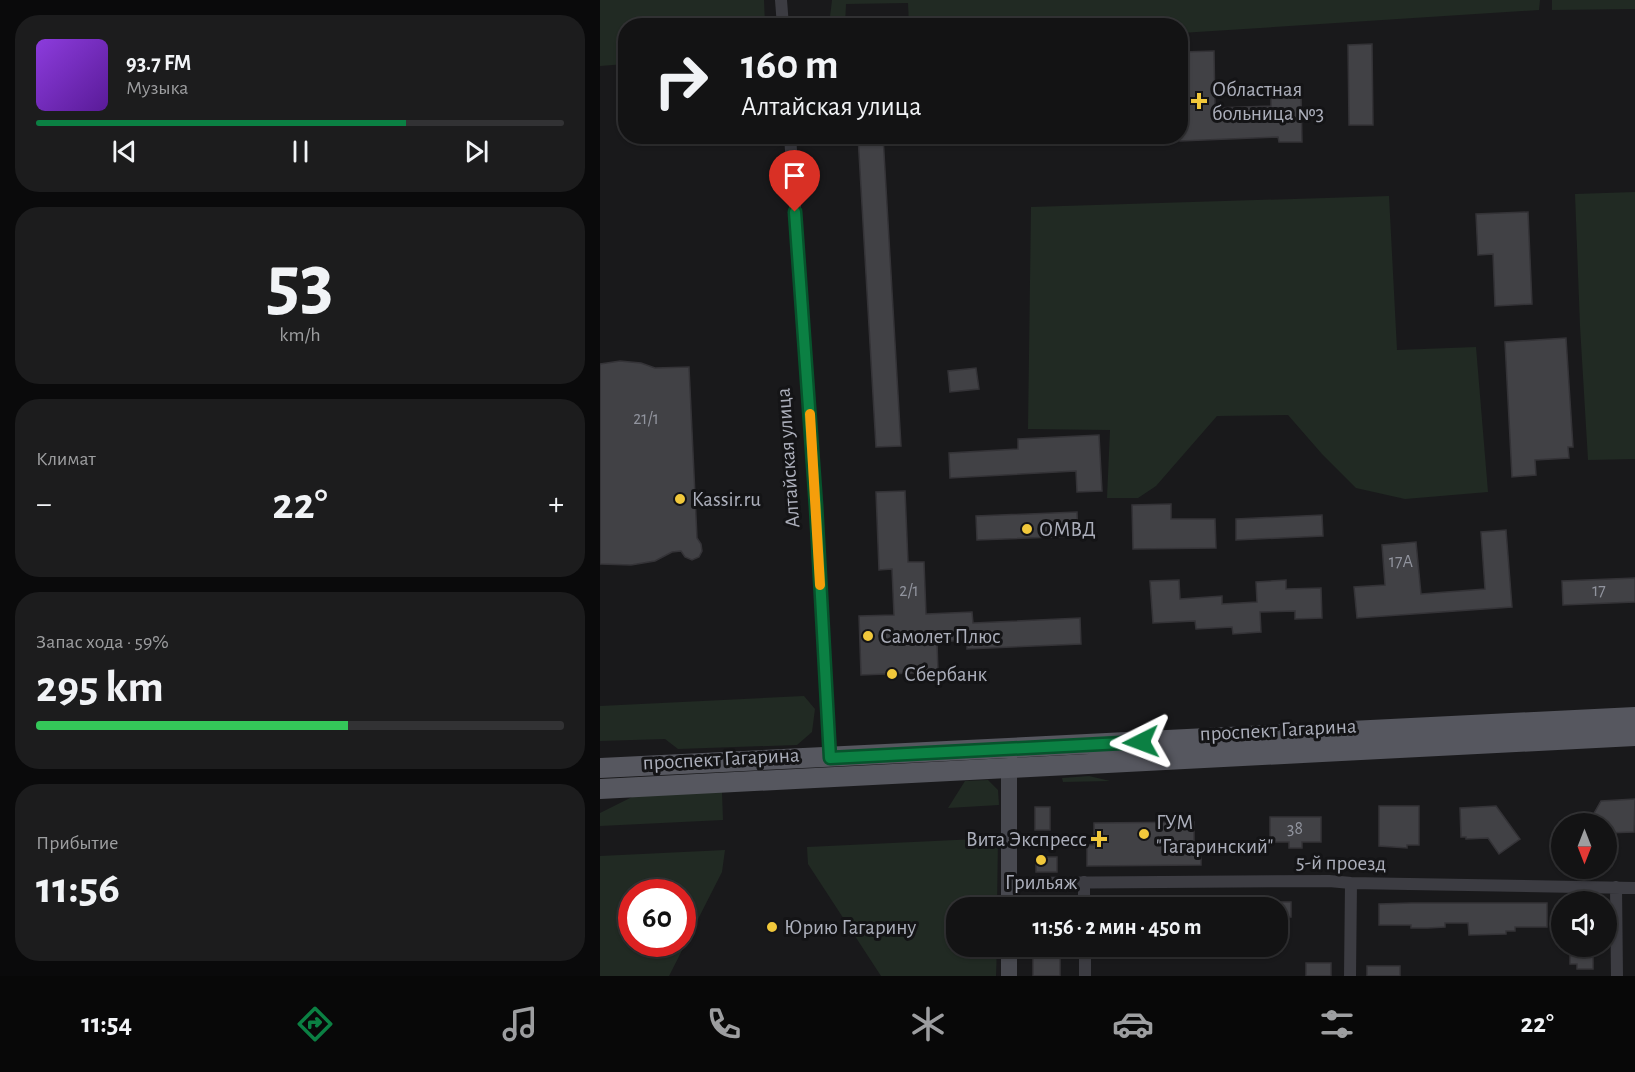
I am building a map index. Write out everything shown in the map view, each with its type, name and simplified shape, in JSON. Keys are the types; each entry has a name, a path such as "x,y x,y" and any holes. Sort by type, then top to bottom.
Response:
{"main road":[{"name":"проспект Гагарина","path":"600,789 831,768 1635,717"},
{"name":"проспект Гагарина","path":"1009,758 1635,736"},
{"name":"проспект Гагарина","path":"600,768 831,768"}],"street":[{"path":"782,0 783,18"},
{"name":"Алтайская улица","path":"791,144 816,506 831,768"},
{"path":"1009,758 1009,897"},
{"name":"5-й проезд","path":"1010,883 1329,881 1635,888"},
{"path":"1084,882 1084,897"},
{"path":"1350,976 1351,883"},
{"path":"1616,888 1617,976"},
{"path":"1009,957 1009,976"},
{"path":"1084,957 1085,976"}],"shaded area":[{"path":"600,0 764,0 765,18 618,18 618,65 600,66"},
{"path":"832,0 1540,0 1539,10 1188,33 1188,18 909,18 908,3 846,4 845,18 830,18"},
{"path":"1552,0 1635,0 1635,9 1552,10"},
{"path":"1635,192 1635,459 1588,460 1575,194"},
{"path":"1389,196 1397,350 1476,347 1488,492 1405,499 1356,488 1288,415 1217,416 1156,486 1138,498 1107,498 1110,430 1028,429 1031,207"},
{"path":"804,696 815,709 812,732 797,745 678,749 665,739 600,741 600,706"},
{"path":"1089,776 1110,781 1063,782 1062,778"},
{"path":"988,780 998,790 999,805 948,808 965,781"},
{"path":"722,792 723,820 600,826 600,813 640,793"},
{"path":"998,838 997,897 946,897 946,957 997,957 996,976 881,976 808,864 807,847"},
{"path":"725,850 722,872 696,923 696,879 618,879 618,957 679,957 669,976 600,976 600,856"}],"building":[{"path":"1372,44 1373,125 1349,125 1348,45"},
{"name":"Областная больница №3","path":"1214,51 1215,108 1271,106 1271,96 1301,95 1302,142 1279,142 1278,137 1188,141 1188,52"},
{"path":"858,144 883,144 901,446 876,447"},
{"path":"1528,212 1532,304 1495,306 1493,254 1478,255 1476,214"},
{"path":"1566,338 1573,447 1568,447 1569,458 1535,460 1536,475 1512,477 1505,342"},
{"path":"620,361 641,363 655,368 689,367 697,538 702,551 699,557 692,560 685,557 681,551 672,552 655,561 631,565 600,564 600,364"},
{"path":"976,368 979,389 950,392 948,371"},
{"path":"1099,435 1102,491 1077,492 1076,471 950,478 949,453 1018,449 1018,439"},
{"path":"905,491 908,562 924,562 926,614 972,612 973,623 1080,618 1081,644 967,649 967,640 937,642 938,672 861,675 859,616 894,615 892,569 879,570 876,492"},
{"path":"1171,504 1171,519 1215,519 1216,548 1133,549 1132,505"},
{"path":"1077,512 1078,536 977,540 976,516"},
{"path":"1322,515 1323,536 1236,540 1236,519"},
{"path":"1506,530 1512,607 1357,618 1354,587 1385,585 1382,545 1416,542 1421,594 1485,589 1481,532"},
{"path":"1635,578 1635,602 1563,605 1562,581"},
{"path":"1179,580 1180,599 1222,596 1222,604 1257,602 1256,582 1286,580 1286,589 1321,588 1322,618 1295,619 1295,611 1260,612 1261,632 1233,634 1232,627 1196,629 1195,621 1153,623 1150,581"},
{"path":"1635,799 1634,832 1617,833 1617,813 1594,813 1601,801"},
{"path":"1379,806 1419,806 1419,845 1407,845 1407,848 1379,846"},
{"path":"1496,806 1520,839 1499,854 1488,838 1466,839 1466,837 1461,837 1460,808"},
{"path":"1035,807 1050,807 1050,830 1035,830"},
{"path":"1270,817 1321,817 1321,842 1302,842 1302,848 1289,848 1289,842 1270,842"},
{"name":"ГУМ \"Гагаринский\"","path":"1194,822 1194,846 1201,846 1201,865 1087,866 1087,845 1094,845 1094,823"},
{"path":"1036,857 1057,857 1057,872 1036,872"},
{"path":"1288,902 1291,902 1291,917 1288,917"},
{"path":"1547,903 1547,927 1515,927 1515,931 1506,931 1506,934 1469,935 1468,923 1445,923 1445,927 1428,928 1411,928 1411,925 1379,925 1379,904"},
{"path":"1033,957 1060,957 1060,976 1033,976"},
{"path":"1570,957 1593,957 1593,969 1577,969 1577,964 1570,964"},
{"path":"1306,963 1331,963 1331,976 1306,976"},
{"path":"1367,966 1400,966 1400,976 1367,976"}],"slow traffic":[{"path":"810,414 820,585"}],"place":[{"name":"Областная больница №3","path":"1199,101"},
{"name":"Kassir.ru","path":"680,499"},
{"name":"ОМВД","path":"1027,529"},
{"name":"Самолет Плюс","path":"868,636"},
{"name":"Сбербанк","path":"892,674"},
{"name":"ГУМ \"Гагаринский\"","path":"1144,834"},
{"name":"Вита Экспресс","path":"1099,839"},
{"name":"Грильяж","path":"1041,860"},
{"name":"Юрию Гагарину","path":"772,927"}],"route":[{"path":"795,212 816,506 830,758 1141,742"}]}
